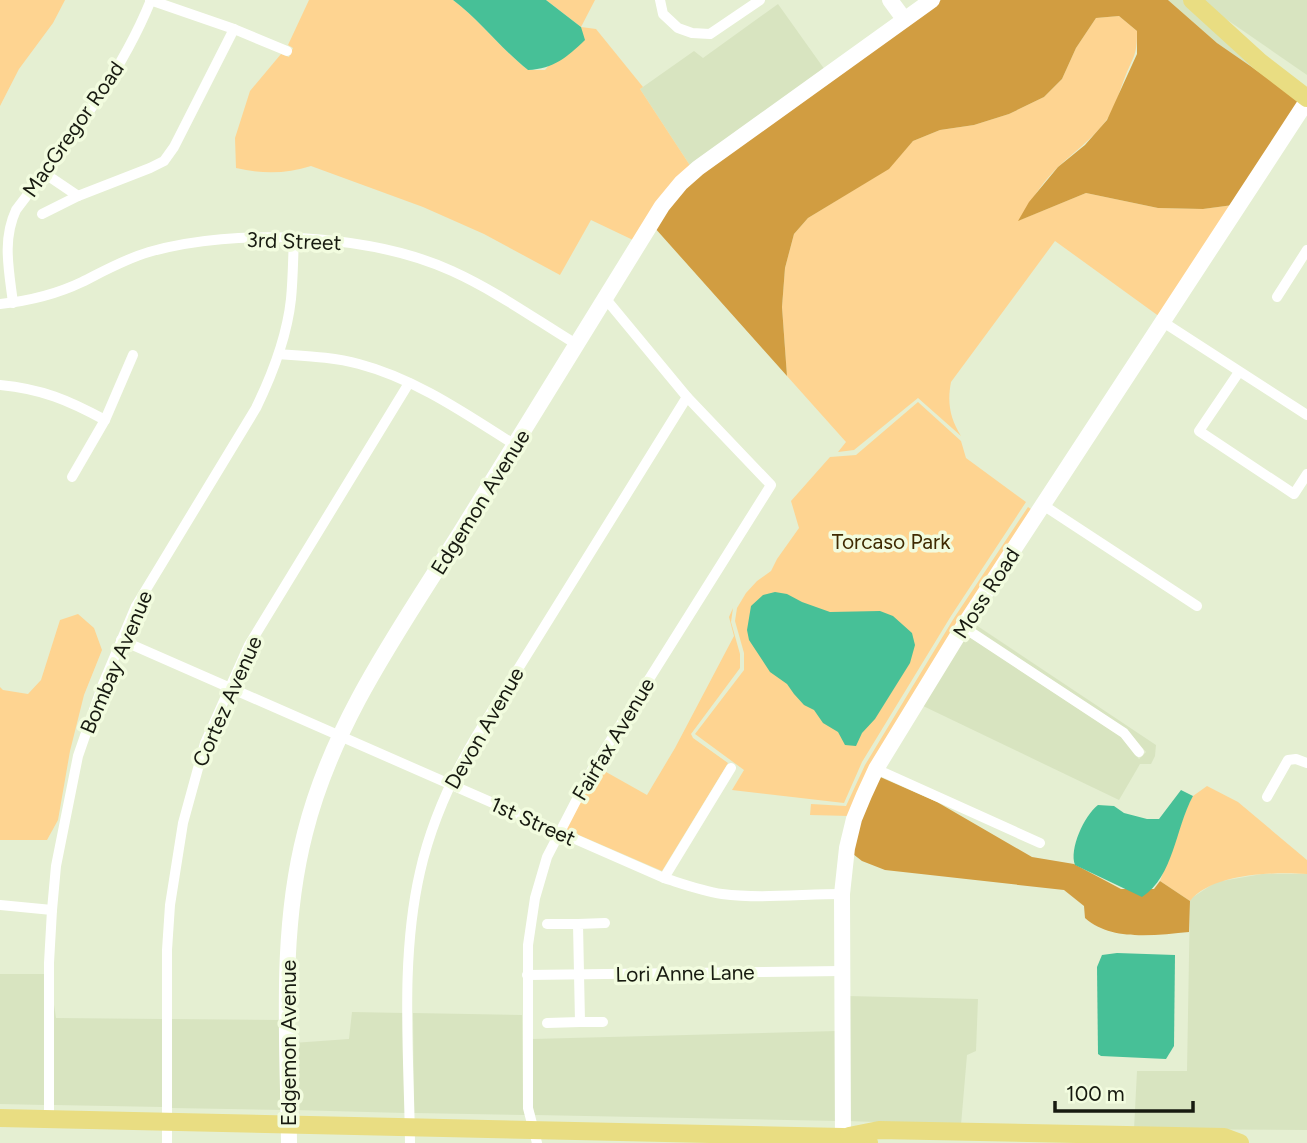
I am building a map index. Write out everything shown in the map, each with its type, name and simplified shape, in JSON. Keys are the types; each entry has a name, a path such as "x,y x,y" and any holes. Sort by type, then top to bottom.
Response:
{"main road":[{"path":"1192,0 1260,62 1307,99"},
{"path":"0,1118 289,1124 410,1135 842,1140 869,1143"},
{"path":"842,1140 879,1130 1180,1140 1224,1137 1240,1143"}],"street":[{"path":"150,0 234,29 287,51"},
{"name":"MacGregor Road","path":"13,303 4,244 5,222 44,173 118,67 138,32 150,0"},
{"path":"660,0 663,14 678,28 692,33 710,34 761,0"},
{"path":"890,0 904,19"},
{"name":"Edgemon Avenue","path":"289,1143 288,946 294,885 312,808 340,736 366,685 604,298 662,206 681,183 698,168 932,0"},
{"path":"41,214 164,161 174,147 234,29"},
{"name":"Moss Road","path":"842,1140 842,894 847,848 854,819 876,769 963,627 1307,99"},
{"path":"44,173 78,196"},
{"name":"3rd Street","path":"0,304 52,294 118,263 182,244 227,239 294,238 372,246 411,255 479,284 576,344"},
{"name":"Bombay Avenue","path":"49,1119 48,962 52,910 58,852 78,756 103,684 136,606 256,408 279,354 291,299 294,238"},
{"path":"1277,297 1307,250"},
{"path":"604,298 687,397"},
{"path":"1163,322 1307,415"},
{"path":"279,354 356,363 386,372 433,395 515,445"},
{"path":"72,477 105,420 133,355"},
{"path":"1239,372 1199,431 1294,494 1307,474"},
{"name":"Cortez Avenue","path":"167,1143 167,950 174,870 193,783 205,743 229,687 270,609 410,383"},
{"path":"0,385 48,393 69,400 105,420"},
{"name":"Fairfax Avenue","path":"536,1136 528,1108 528,945 535,898 547,857 592,770 771,485 687,397"},
{"name":"Devon Avenue","path":"410,1135 408,976 414,904 429,838 450,784 477,735 687,397"},
{"path":"1043,505 1197,606"},
{"path":"963,627 1124,733 1139,752"},
{"name":"1st Street","path":"121,640 664,878 698,890 721,894 842,894"},
{"path":"1266,797 1288,760 1296,759 1307,763"},
{"path":"664,878 731,768"},
{"path":"876,769 1040,843"},
{"path":"0,905 52,910"},
{"path":"547,924 605,923"},
{"path":"578,924 580,1022"},
{"name":"Lori Anne Lane","path":"527,975 842,971"},
{"path":"547,1023 603,1022"}],"shaded area":[{"path":"453,0 546,0 581,27 585,40 560,61 528,70"},
{"path":"941,0 1168,0 1217,43 1301,101 1233,205 1203,209 1158,208 1086,193 1018,221 1029,202 1058,167 1085,145 1107,120 1137,54 1137,31 1119,16 1096,18 1076,48 1062,79 1044,97 1009,114 974,125 940,130 913,141 889,169 808,218 794,234 785,268 782,307 787,376 654,227 684,187"},
{"path":"1168,0 1185,0 1301,101 1217,43"},
{"path":"1202,0 1307,0 1307,75 1210,8"},
{"path":"778,4 825,70 691,167 640,89 694,51 703,58"},
{"path":"775,592 787,594 830,612 880,611 893,616 912,633 915,645 910,663 856,746 845,745 838,732 823,723 814,710 804,705 787,684 770,672 749,640 747,630 751,606 763,595"},
{"path":"973,623 1156,745 1151,764 1140,764 1119,800 921,705 965,634 1121,737 1139,759 1146,752 1126,729 971,626"},
{"path":"878,776 937,802 1032,857 1074,864 1121,889 1154,889 1160,881 1190,901 1189,932 1121,934 1096,926 1085,918 1084,906 1064,890 885,870 862,861 853,854 854,838"},
{"path":"1181,790 1193,796 1161,877 1142,897 1075,865 1074,850 1079,833 1098,805 1114,806 1124,813 1147,819 1159,819"},
{"path":"1262,874 1307,874 1307,1130 1134,1129 1137,1071 1187,1071 1190,899 1216,882"},
{"path":"1102,955 1175,955 1174,1046 1166,1059 1098,1054 1097,967"},
{"path":"0,974 44,974 44,1105 0,1104"},
{"path":"847,996 978,999 976,1051 967,1055 961,1125 847,1121"},
{"path":"53,998 56,1018 162,1019 162,1107 54,1105"},
{"path":"352,1012 404,1013 405,1113 293,1110 293,1043 349,1039"},
{"path":"413,1013 522,1015 525,1115 414,1113"},
{"path":"171,1019 283,1020 284,1110 172,1108"},
{"path":"837,1031 838,1121 535,1115 532,1107 532,1039"}],"green space":[{"path":"0,0 65,0 53,23 19,69 0,106"},
{"path":"309,0 453,0 528,70 545,70 581,27 596,29 643,87 640,89 691,167 633,240 591,220 560,275 484,234 423,207 311,166 274,172 236,168 235,138 250,91 281,54 289,57 293,48 288,45"},
{"path":"546,0 595,0 581,27"},
{"path":"1119,16 1137,31 1136,46 1112,112 1094,135 1047,179 1020,220 1086,193 1158,208 1203,209 1233,205 1160,317 1055,241 951,382 950,410 961,436 918,398 854,450 838,452 846,442 787,376 782,307 785,268 794,234 808,218 888,169 913,141 940,130 974,125 1009,114 1044,97 1062,79 1076,48 1096,18"},
{"name":"Torcaso Park","path":"918,402 961,441 966,458 1026,502 951,616 862,762 844,803 732,790 744,770 695,734 744,670 744,653 735,621 737,608 757,581 771,571 799,528 791,501 830,457 856,455"},
{"path":"1028,507 1034,511 850,816 810,815 811,804 846,806 865,765 954,618"},
{"path":"733,608 731,622 740,654 740,668 691,734 728,763 662,871 565,829 599,768 647,795 734,636 729,617"},
{"path":"78,614 94,628 102,650 84,695 70,751 58,820 47,840 0,840 0,687 3,690 28,694 41,680 60,620"},
{"path":"1207,786 1238,802 1307,860 1307,874 1244,876 1213,885 1190,901 1160,881 1188,805 1193,796"}]}
